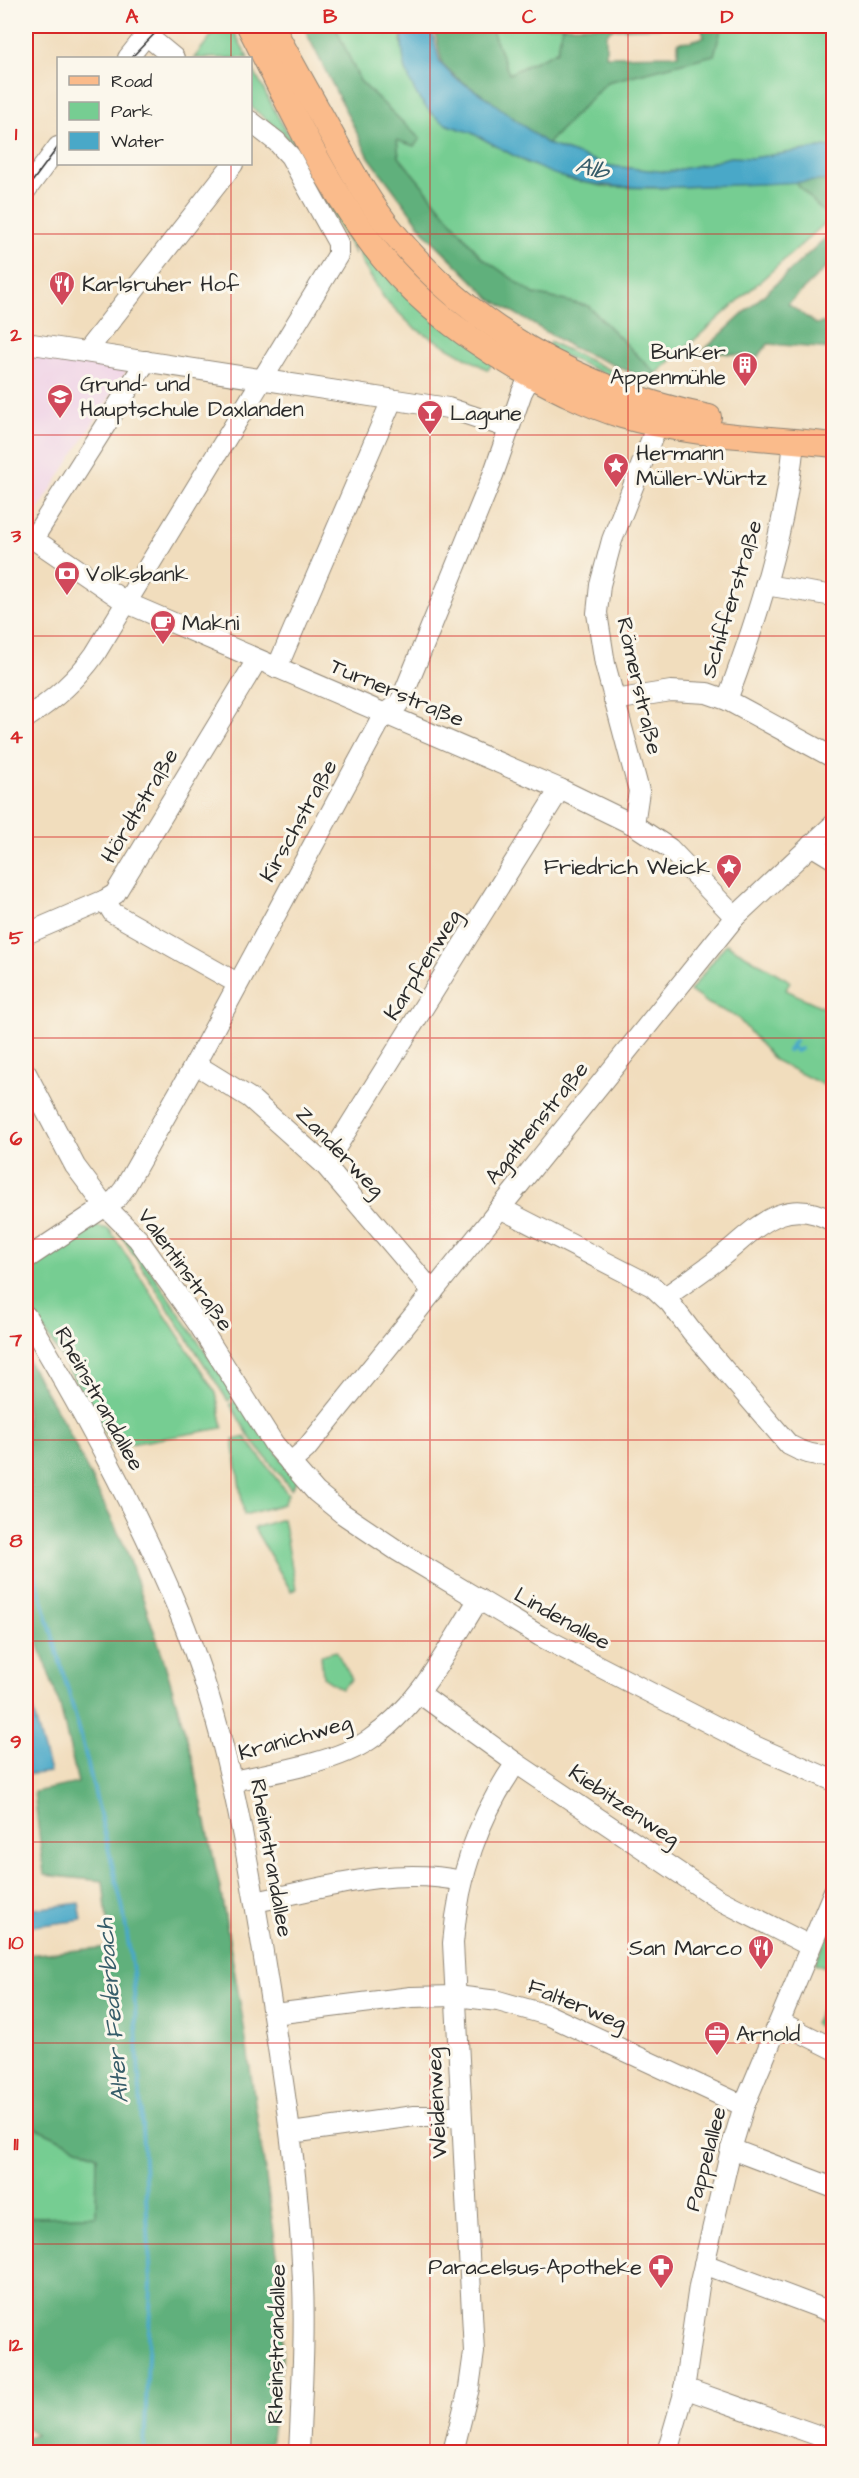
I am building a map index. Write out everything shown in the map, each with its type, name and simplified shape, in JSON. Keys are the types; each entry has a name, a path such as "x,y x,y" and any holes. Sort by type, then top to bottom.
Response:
{"main road":[{"path":"249,26 315,155 340,199 366,237 403,280 443,317 495,354 599,384 678,411 732,421 834,434"},
{"path":"272,26 358,182 400,240 460,300 579,400 621,416 687,430 834,445"}],"street":[{"path":"129,57 144,30 173,57"},
{"path":"26,718 58,695 84,670 338,255 338,243 290,156 284,148 254,130"},
{"path":"26,190 57,148"},
{"path":"86,352 232,165"},
{"path":"26,343 263,378 392,400 463,413 509,428"},
{"path":"29,537 146,361"},
{"name":"Kirschstraße","path":"26,1259 116,1199 124,1189 195,1064 384,714 398,704 402,698 494,475 509,428 536,365"},
{"path":"277,668 392,400"},
{"name":"Römerstraße","path":"634,825 639,790 614,700 598,628 600,585 612,540 656,424"},
{"name":"Schifferstraße","path":"727,700 747,646 765,585 787,497 794,441"},
{"name":"Turnerstraße","path":"29,537 127,603 560,789 634,825 669,848 735,917"},
{"path":"765,585 834,596"},
{"name":"Hördtstraße","path":"26,934 115,894 257,660"},
{"path":"614,700 671,691 707,693 727,700 834,759"},
{"name":"Karpfenweg","path":"326,1165 560,789"},
{"name":"Agathenstraße","path":"290,1462 299,1457 735,917 834,824"},
{"path":"811,845 834,859"},
{"path":"105,900 113,913 237,983"},
{"name":"Zanderweg","path":"195,1064 250,1098 326,1165 433,1292"},
{"name":"Valentinstraße","path":"26,1073 75,1166 105,1206 122,1221 144,1248 199,1325 257,1419 290,1462"},
{"path":"500,1208 637,1278 665,1297 789,1445 807,1453 834,1456"},
{"path":"665,1297 720,1258 770,1217 783,1212 807,1212 834,1222"},
{"name":"Rheinstrandallee","path":"26,1316 115,1476 178,1608 233,1781 256,1902 291,2133 303,2265 303,2382 299,2452"},
{"name":"Lindenallee","path":"290,1462 316,1492 343,1514 398,1551 479,1599 570,1652 750,1744 834,1781"},
{"name":"Kranichweg","path":"233,1781 342,1754 369,1741 419,1693 479,1599"},
{"name":"Kiebitzenweg","path":"419,1693 516,1763 718,1899 810,1946"},
{"name":"Weidenweg","path":"453,2452 467,2397 474,2352 453,1943 462,1881 479,1827 502,1782 516,1763"},
{"path":"256,1902 380,1877 430,1876 462,1881"},
{"name":"Pappelallee","path":"667,2452 684,2388 704,2264 731,2150 744,2106 834,1891"},
{"name":"Falterweg","path":"274,2014 411,1997 456,1996 498,2001 548,2015 744,2106"},
{"path":"780,2022 834,2049"},
{"path":"291,2133 414,2116 461,2116"},
{"path":"731,2150 834,2188"},
{"path":"704,2264 834,2313"},
{"path":"684,2388 834,2441"}],"shaded area":[{"name":"Grund- und Hauptschule Daxlanden","path":"26,355 46,355 124,368 126,372 33,518 26,512"}],"green space":[{"path":"209,26 231,26 247,57 195,57 215,31"},
{"path":"303,26 335,26 360,81 420,139 414,146 397,140 399,157 481,257 534,294 588,306 656,374 650,377 640,376 573,348 491,299 428,236 369,157"},
{"path":"335,26 404,26 401,39 406,73 448,125 469,131 527,163 568,179 606,187 657,188 795,182 830,219 656,374 588,306 534,294 481,257 399,157 397,139 420,139 360,81"},
{"path":"434,26 490,26 509,74 557,51 563,26 612,26 606,34 606,56 678,55 678,42 704,37 701,26 722,26 714,55 607,82 547,144 456,77 442,63"},
{"path":"490,26 563,26 557,51 509,74"},
{"path":"612,26 701,26 612,29"},
{"path":"722,26 833,26 833,146 752,158 730,157 667,172 610,166 547,144 607,82 714,55"},
{"path":"252,68 282,124 349,230 355,254 300,157 283,133 252,108"},
{"path":"833,180 833,217 830,219 795,182"},
{"path":"354,230 493,362 488,370 414,328 384,298 362,263"},
{"path":"833,231 833,261 788,304 816,324 833,321 833,349 768,344 758,357 703,351"},
{"path":"550,342 642,385 616,379 547,348"},
{"path":"726,944 790,981 786,990 833,1012 833,1090 774,1060 737,1017 709,1004 690,991"},
{"path":"119,1224 235,1396 228,1401 117,1229"},
{"path":"94,1226 109,1229 216,1393 223,1428 113,1447 63,1360 26,1302 26,1274"},
{"path":"26,1358 65,1424 126,1549 162,1654 191,1752 220,1888 243,2020 279,2267 282,2360 269,2452 26,2452 26,2438 36,2435 26,2427 26,2217 96,2216 97,2156 26,2123 26,1955 110,1947 103,1881 44,1875 34,1792 78,1783 60,1706 26,1608"},
{"path":"238,1400 297,1480 291,1489 251,1439 230,1404"},
{"path":"245,1437 288,1494 283,1504 244,1515 233,1440"},
{"path":"283,1519 296,1589 291,1591 254,1528"},
{"path":"336,1651 352,1679 341,1689 323,1677 321,1655"},
{"path":"833,1922 833,1970 815,1963"},
{"path":"833,1982 833,2034 814,2024"},
{"path":"26,2123 97,2156 96,2216 26,2217"}],"water":[{"name":"Alb","path":"404,26 431,26 440,63 455,78 487,98 547,144 610,166 667,172 730,157 752,158 833,146 833,180 636,187 586,183 557,175 532,165 472,133 446,124 434,116 416,94 410,81 403,54"},
{"path":"26,1685 50,1772 26,1775"},
{"path":"79,1903 82,1920 26,1927 26,1910"}],"waterway":[{"path":"788,1051 795,1041"},
{"path":"792,1047 796,1051 800,1049"},
{"name":"Alter Federbach","path":"26,1543 80,1732 123,1909 133,1972 151,2284 144,2452"}],"tram line":[{"path":"132,57 162,26"},
{"path":"26,190 57,148"}],"place":[{"name":"Karlsruher Hof","path":"62,307"},
{"name":"Bunker Appenmühle","path":"745,388"},
{"name":"Grund- und Hauptschule Daxlanden","path":"60,420"},
{"name":"Lagune","path":"430,436"},
{"name":"Hermann Müller-Würtz","path":"616,489"},
{"name":"Volksbank","path":"67,597"},
{"name":"Makni","path":"163,646"},
{"name":"Friedrich Weick","path":"729,890"},
{"name":"San Marco","path":"761,1971"},
{"name":"Arnold","path":"717,2057"},
{"name":"Paracelsus-Apotheke","path":"661,2290"}]}
